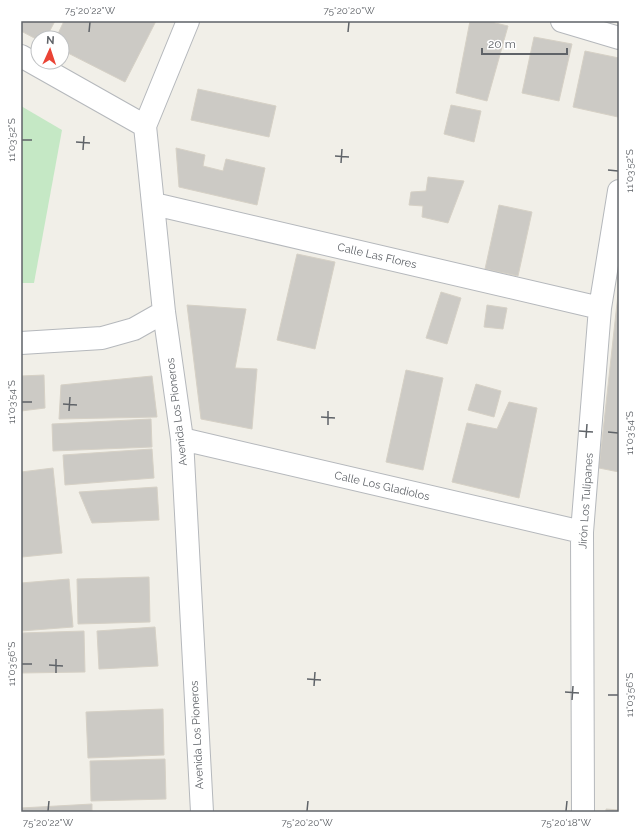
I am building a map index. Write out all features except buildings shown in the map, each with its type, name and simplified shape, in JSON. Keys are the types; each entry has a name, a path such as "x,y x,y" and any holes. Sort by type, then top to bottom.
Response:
{"street":[{"name":"Avenida Los Pioneros","path":"188,21 145,126 164,312 182,439 202,812"},
{"path":"562,21 619,38"},
{"path":"21,56 145,126"},
{"name":"Jirón Los Tulipanes","path":"583,812 582,532 600,308 619,191"},
{"name":"Calle Las Flores","path":"154,204 600,308"},
{"path":"21,343 102,338 134,329 164,312"},
{"name":"Calle Los Gladiolos","path":"182,439 582,532"}],"green space":[{"path":"21,106 62,130 34,283 21,283"}]}
